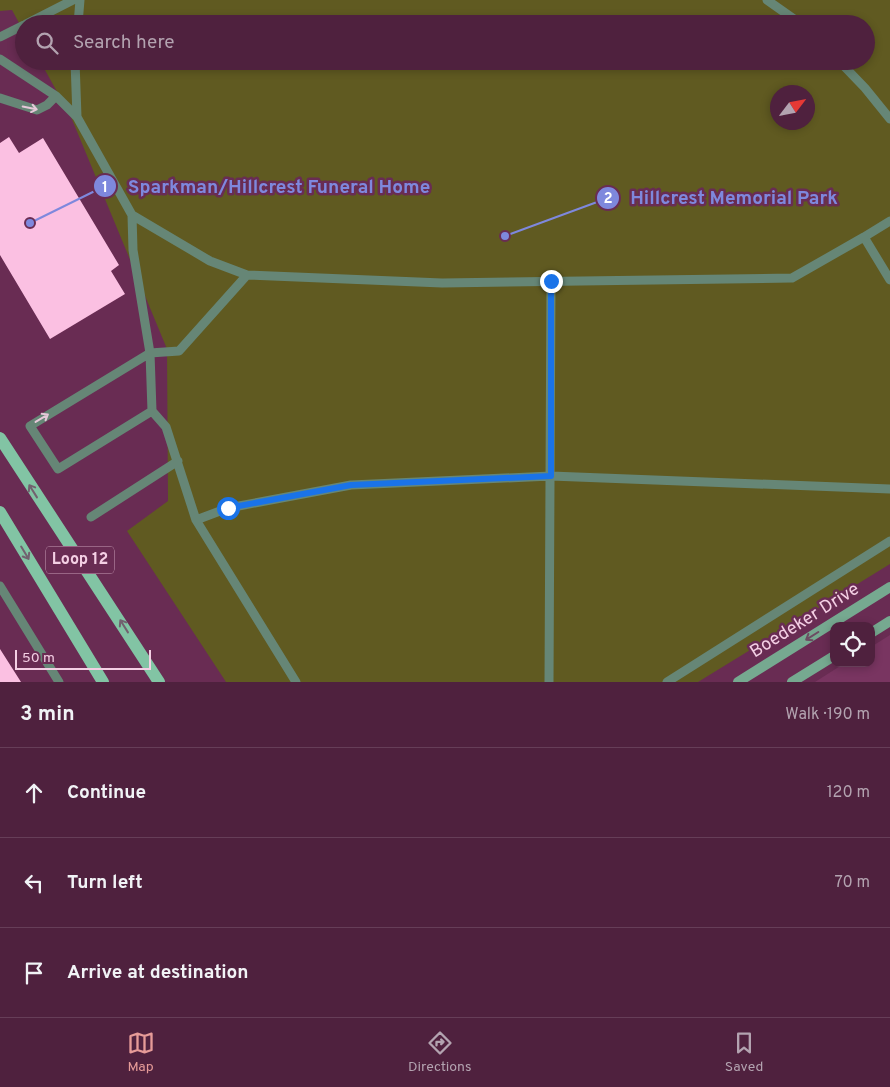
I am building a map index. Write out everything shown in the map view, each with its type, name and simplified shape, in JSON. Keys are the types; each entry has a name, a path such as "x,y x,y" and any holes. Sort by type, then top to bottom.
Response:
{"main road":[{"name":"Loop 12","path":"0,438 159,682"},
{"name":"Loop 12","path":"0,512 4,528 103,682"},
{"name":"Boedeker Drive","path":"740,681 890,587"},
{"path":"875,630 890,621"},
{"path":"792,682 830,658"}],"lane":[{"path":"43,15 72,0"},
{"path":"79,15 80,0"},
{"path":"767,0 788,15"},
{"path":"0,37 15,29"},
{"path":"0,59 15,69"},
{"path":"17,70 56,96 77,117 132,215 133,250 150,353 152,411 166,427 196,520 296,682"},
{"path":"75,70 77,117"},
{"path":"848,70 890,119"},
{"path":"0,98 37,110 47,105 56,96"},
{"path":"132,215 210,261 247,275 442,283 792,278 890,221"},
{"path":"864,237 890,280"},
{"path":"152,411 58,469 30,426 150,353 179,351 247,275"},
{"path":"549,682 551,281"},
{"path":"91,517 178,461"},
{"path":"196,520 228,508 351,485 551,476 890,489"},
{"path":"667,682 890,541"},
{"path":"0,586 59,682"}],"shaded area":[{"path":"0,0 890,0 890,564 698,682 226,682 127,531 168,501 167,349 71,117 45,70 875,70 875,15 15,16 12,10 0,11"},
{"path":"890,635 890,682 815,682 839,667 875,667 875,644"}],"building":[{"path":"9,137 19,153 43,138 119,265 111,271 125,294 50,339 0,255 0,143"},
{"path":"0,649 21,682 0,682"}],"place":[{"name":"Sparkman/Hillcrest Funeral Home","path":"30,223"},
{"name":"Hillcrest Memorial Park","path":"505,236"}],"route":[{"path":"228,508 351,485 551,476 551,281"}]}
